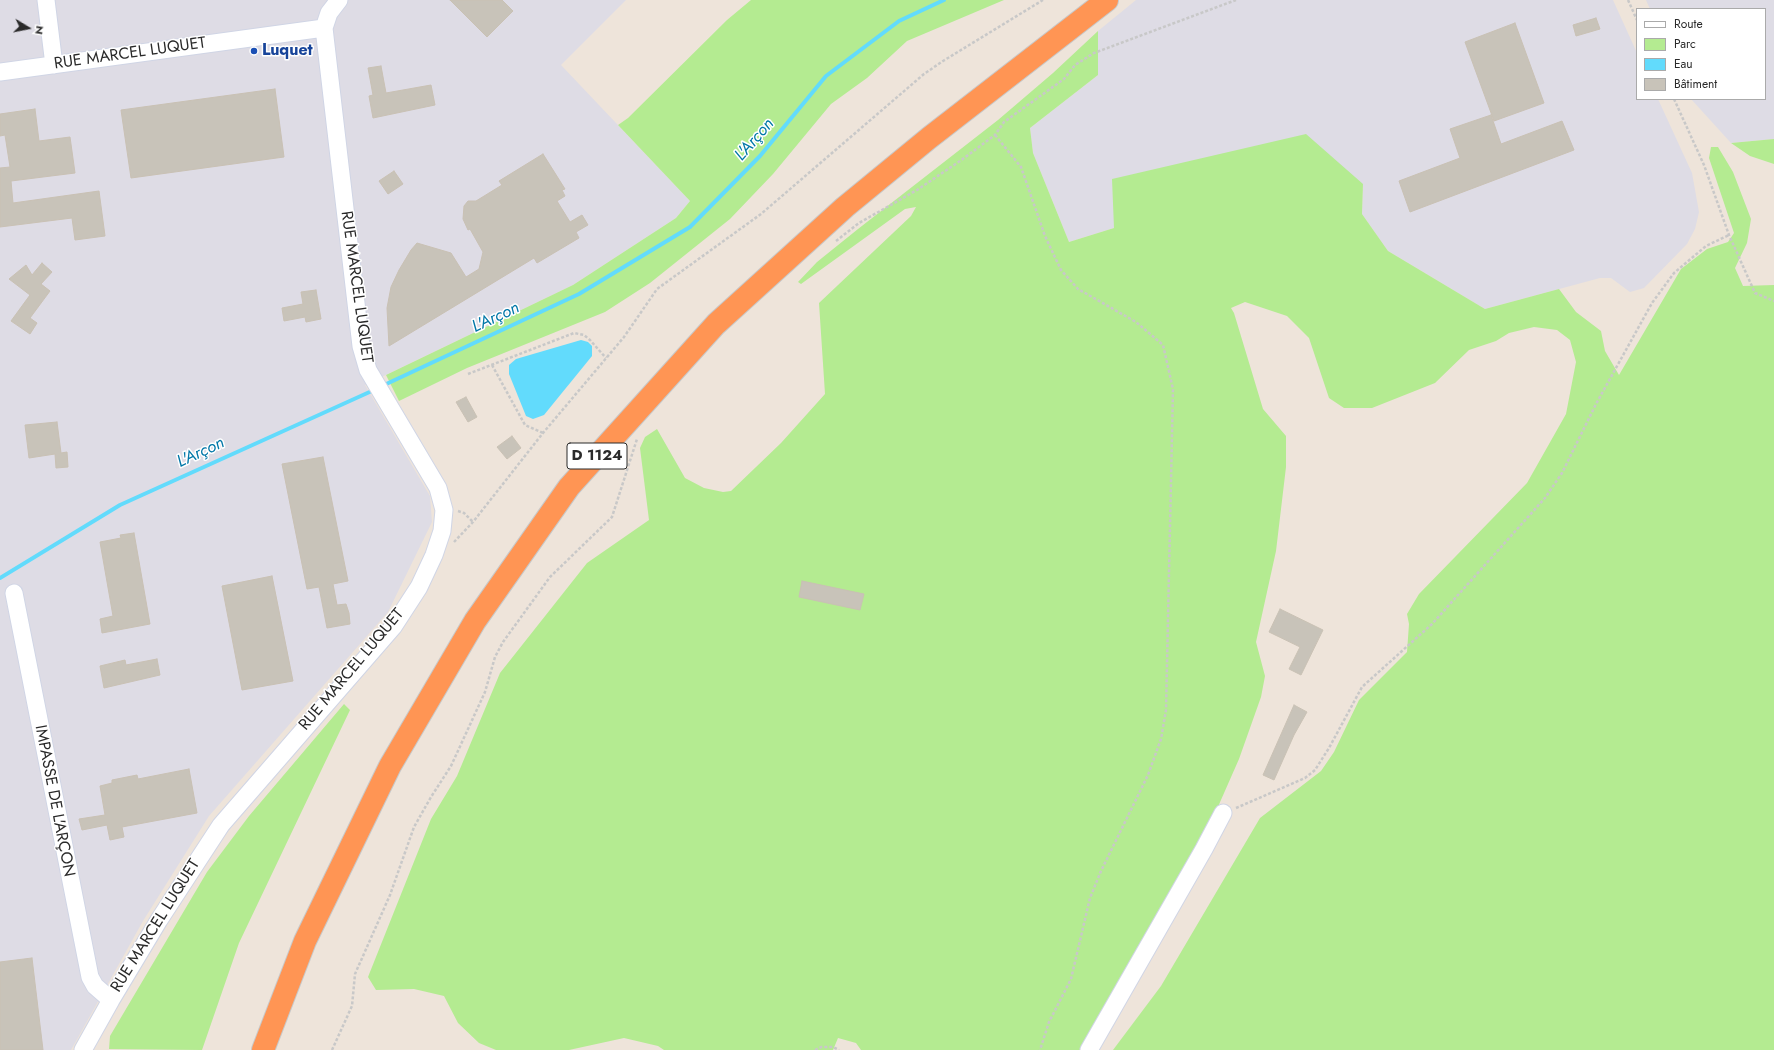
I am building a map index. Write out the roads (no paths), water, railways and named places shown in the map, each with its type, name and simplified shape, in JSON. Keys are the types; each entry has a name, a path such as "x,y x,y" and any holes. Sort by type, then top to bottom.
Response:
{"highway":[{"name":"D 1124","path":"263,1050 305,941 390,766 476,621 569,487 716,324 839,212 929,138 1107,0"}],"street":[{"path":"46,0 54,65"},
{"path":"324,28 329,13 339,0"},
{"name":"RUE MARCEL LUQUET","path":"0,72 324,28 361,346 368,370 438,488 444,510 442,531 434,555 418,587 393,626 220,825 188,874 111,1000 83,1050"},
{"name":"IMPASSE DE L'ARÇON","path":"14,593 90,977 95,986 111,1000"},
{"path":"1089,1050 1223,813"}],"water":[{"path":"581,340 588,342 592,346 592,356 544,415 533,419 526,416 509,374 509,365 516,359"}],"waterway":[{"name":"L'Arçon","path":"382,386 579,294 690,227 760,156 826,76 899,21 944,0"},
{"name":"L'Arçon","path":"0,578 120,505 374,390"}],"place":[{"name":"Luquet","path":"254,51"}]}
